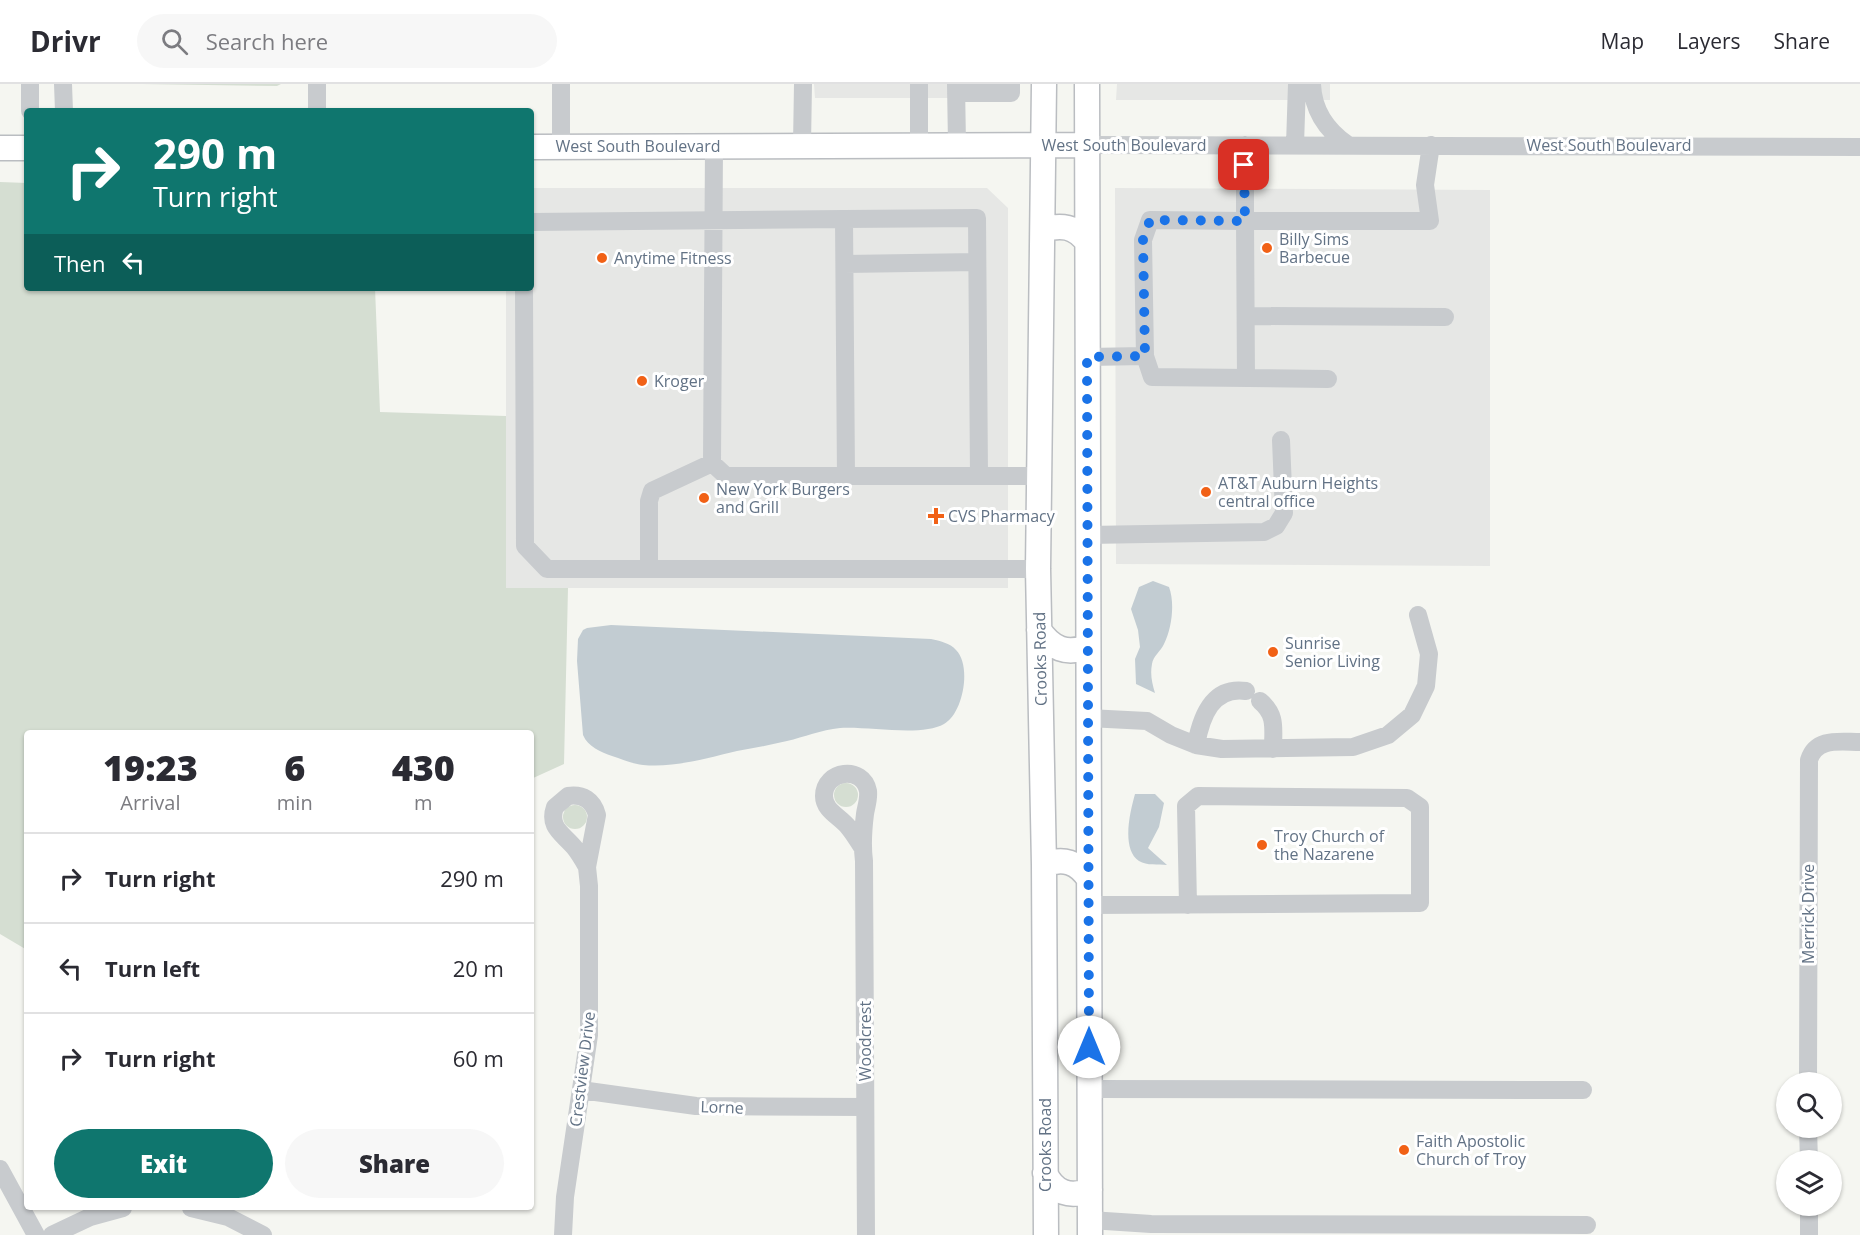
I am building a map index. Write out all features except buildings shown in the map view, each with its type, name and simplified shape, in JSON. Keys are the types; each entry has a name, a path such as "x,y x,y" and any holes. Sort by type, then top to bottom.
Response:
{"main road":[{"name":"Crooks Road","path":"1044,84 1038,569 1044,865 1046,1235"},
{"path":"1087,84 1090,1227"},
{"name":"West South Boulevard","path":"534,147 1087,145"},
{"path":"0,148 24,148"},
{"path":"1043,230 1062,226 1072,228 1080,233 1087,242"},
{"path":"1039,630 1053,646 1062,650 1080,650 1088,646"},
{"path":"1044,865 1062,861 1073,863 1082,869 1089,879"},
{"path":"1046,1173 1050,1183 1064,1193 1073,1194 1090,1190"}],"street":[{"path":"30,84 30,108"},
{"path":"63,84 64,108"},
{"path":"317,84 317,108"},
{"path":"561,84 561,146"},
{"path":"802,145 803,84"},
{"path":"919,84 919,145"},
{"path":"957,144 956,89 1011,93 1011,84"},
{"path":"1295,145 1297,84"},
{"path":"1312,84 1312,99 1322,119 1335,136 1348,146"},
{"name":"West South Boulevard","path":"1087,145 1860,147"},
{"path":"1245,145 1246,378"},
{"path":"1328,379 1152,376 1145,356 1143,240 1150,220 1430,221 1425,185 1431,145"},
{"path":"714,146 712,462 726,476 1039,476"},
{"path":"534,222 977,218 979,476"},
{"path":"844,219 846,476"},
{"path":"845,264 977,262"},
{"path":"524,291 525,546 547,569 1038,569"},
{"path":"1246,316 1445,317"},
{"path":"1087,357 1145,356"},
{"path":"1088,535 1264,532 1276,526 1284,513 1281,440"},
{"path":"649,569 649,501 652,491 712,462"},
{"path":"1088,718 1147,721 1171,735 1197,745 1222,748 1353,747 1388,735 1412,715 1426,686 1429,654 1418,615"},
{"path":"1197,745 1205,710 1225,693 1235,689 1253,696 1269,708 1272,717 1273,749"},
{"name":"Merrick Drive","path":"1808,1072 1808,771 1811,752 1816,747 1834,742 1860,742"},
{"path":"1089,905 1188,905 1420,903 1420,807 1407,798 1198,796 1186,806 1188,905"},
{"name":"Woodcrest","path":"862,847 864,861 866,1235"},
{"name":"Crestview Drive","path":"563,1235 589,1023 587,867"},
{"path":"1090,1089 1583,1090"},
{"name":"Lorne","path":"581,1090 696,1106 865,1107"},
{"path":"0,1169 36,1235"},
{"path":"52,1235 90,1217 116,1210"},
{"path":"198,1210 228,1218 264,1235"},
{"path":"1809,1216 1809,1235"},
{"path":"1090,1227 1151,1224 1587,1225"}],"shaded area":[{"path":"142,84 281,84 277,86"},
{"path":"814,84 1017,84 1017,98 815,98"},
{"path":"1117,84 1330,84 1330,100 1116,100"},
{"path":"0,182 24,183 24,291 375,291 380,412 506,416 506,588 568,588 564,764 534,778 534,730 24,730 24,948 0,934"},
{"path":"534,188 987,188 1008,208 1008,588 506,588 506,291 534,291"},
{"path":"1115,188 1490,190 1490,566 1116,564"},
{"path":"1153,581 1169,587 1172,608 1167,638 1152,664 1155,693 1136,684 1135,659 1140,647 1138,630 1131,609 1139,587"},
{"path":"611,625 931,639 951,646 961,657 964,667 963,689 951,719 934,728 909,730 840,728 690,762 655,766 639,764 599,751 588,743 583,735 577,661 578,639 583,630 587,628"},
{"path":"846,783 851,784 857,790 857,800 851,806 846,807 841,806 835,800 834,795 835,790 841,784"},
{"path":"1135,794 1155,794 1164,803 1159,827 1148,848 1167,865 1142,863 1133,855 1128,830"},
{"path":"575,805 583,809 587,817 583,825 575,829 567,825 563,817 567,809"}],"place":[{"name":"Billy Sims Barbecue","path":"1267,248"},
{"name":"Anytime Fitness","path":"602,258"},
{"name":"Kroger","path":"642,381"},
{"name":"AT&T Auburn Heights central office","path":"1206,492"},
{"name":"New York Burgers and Grill","path":"704,498"},
{"name":"CVS Pharmacy","path":"936,516"},
{"name":"Sunrise Senior Living","path":"1273,652"},
{"name":"Troy Church of the Nazarene","path":"1262,845"},
{"name":"Faith Apostolic Church of Troy","path":"1404,1150"}],"route":[{"path":"1089,1047 1087,357 1145,356 1143,240 1150,220 1245,221 1244,165"}]}
